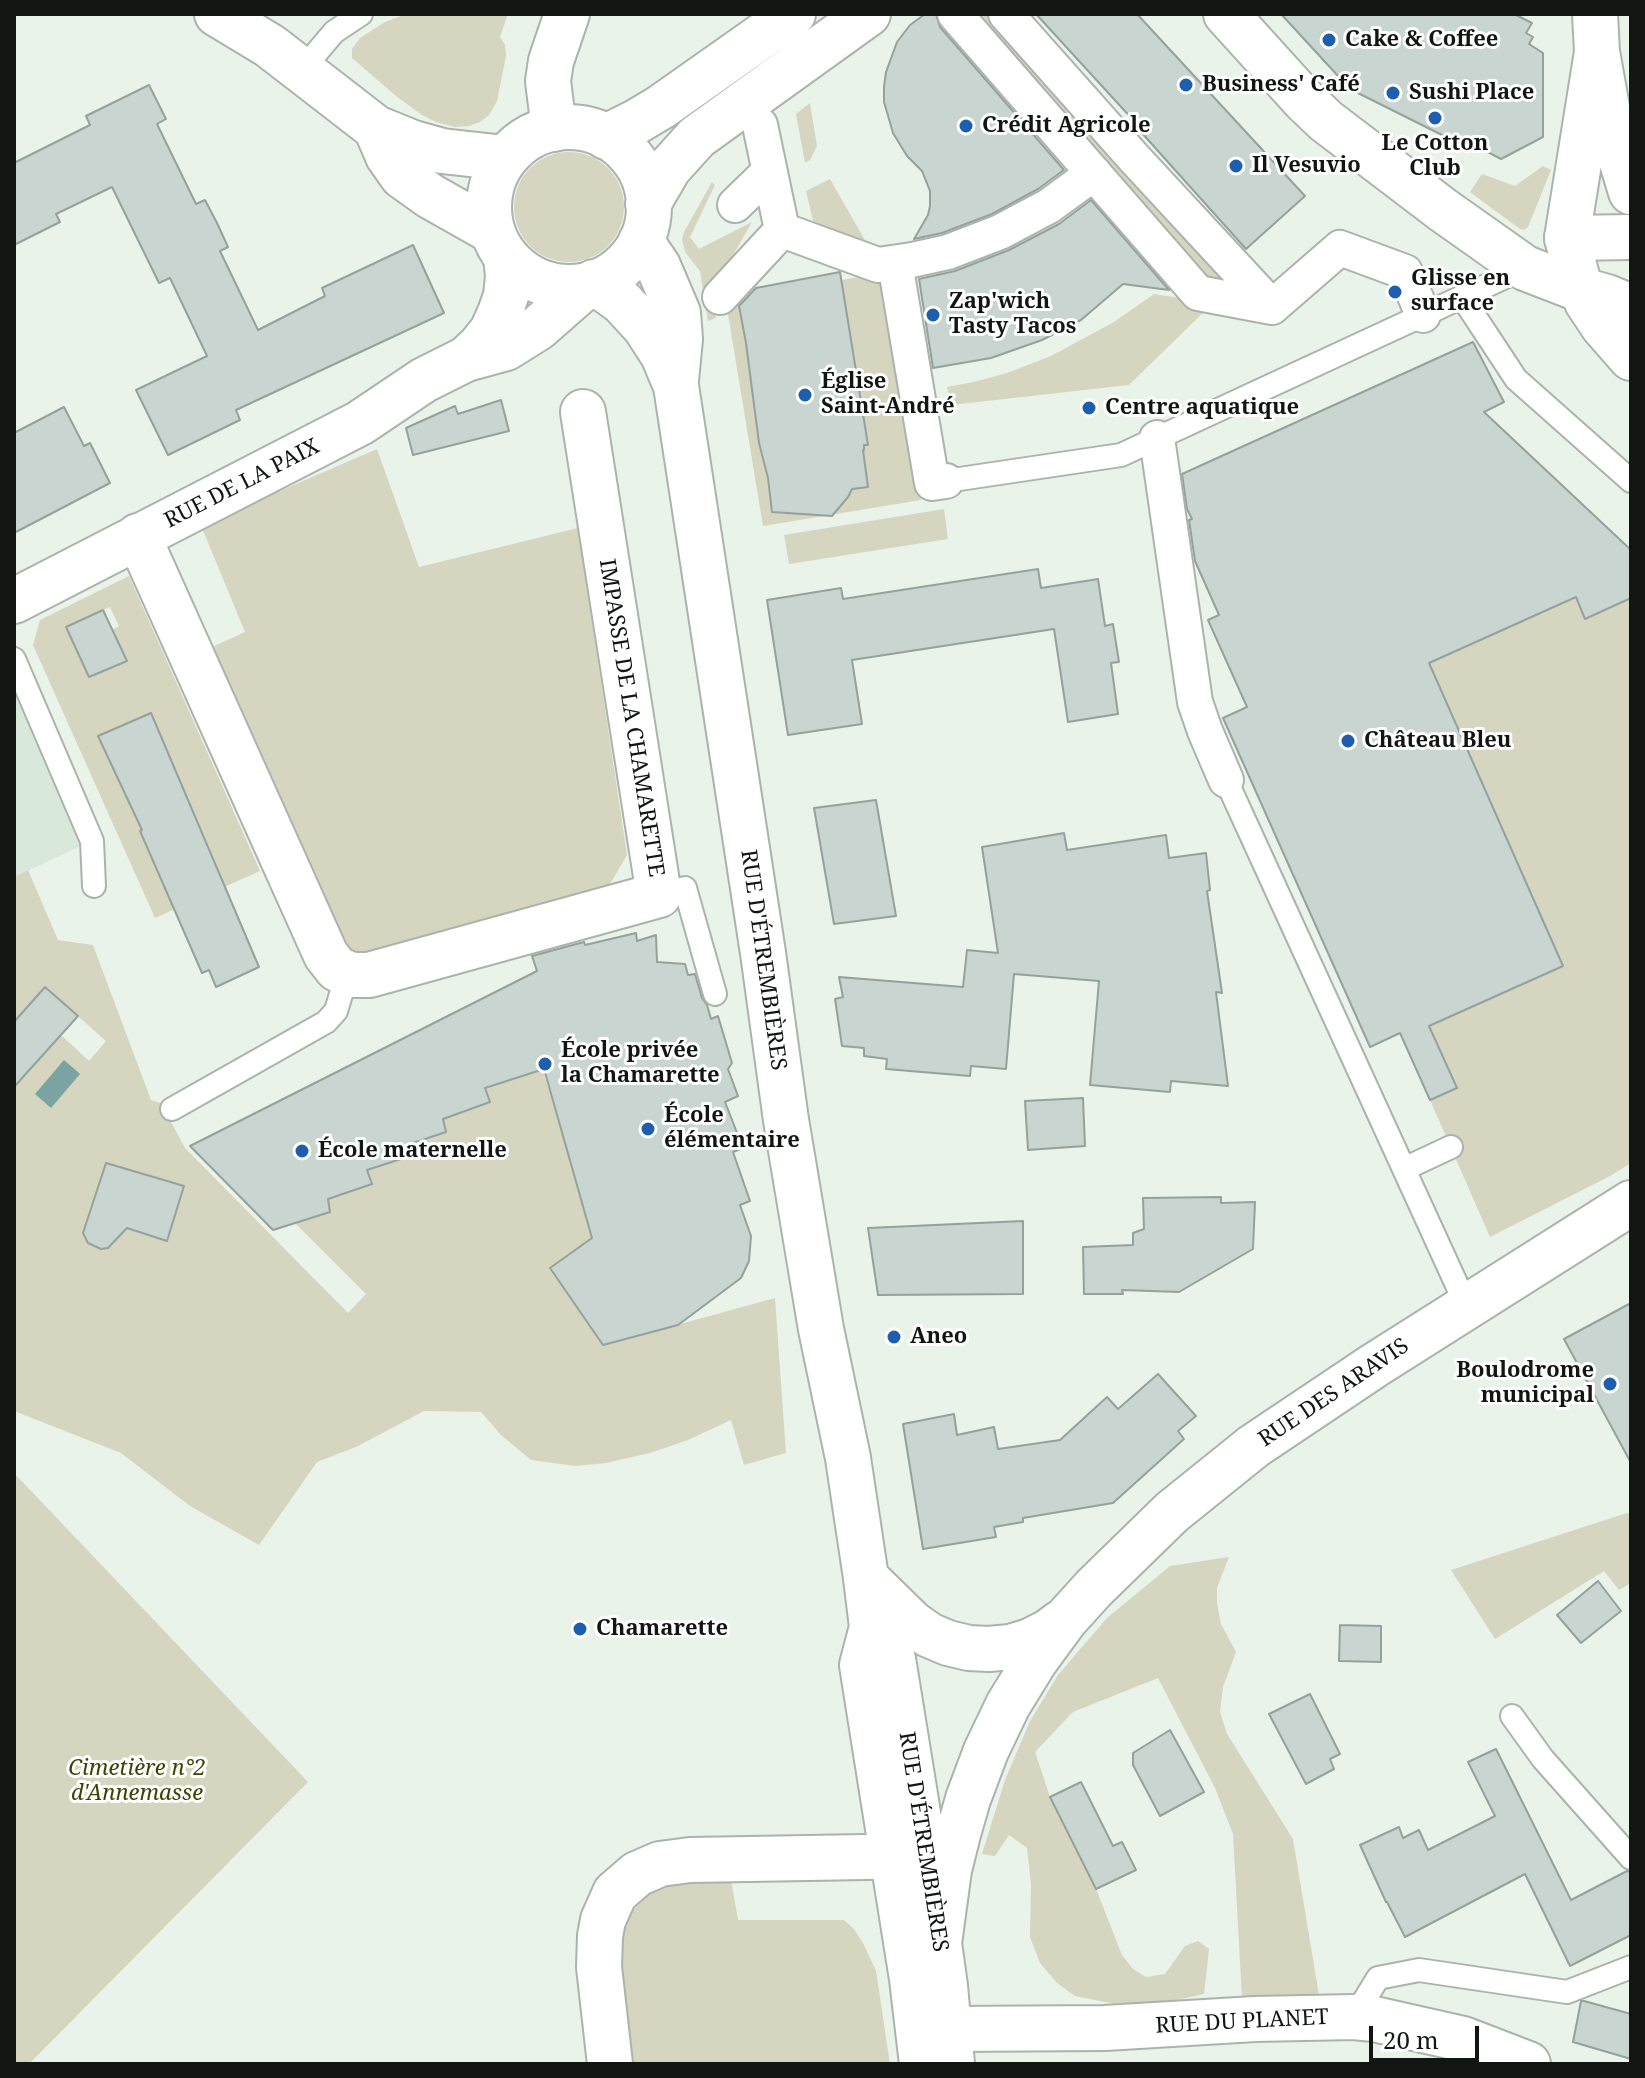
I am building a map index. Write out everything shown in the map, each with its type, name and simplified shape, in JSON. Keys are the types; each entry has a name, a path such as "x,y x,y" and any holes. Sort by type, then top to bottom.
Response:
{"main road":[{"path":"217,14 270,46 376,128 442,151 505,158"},
{"path":"554,129 548,81 551,61 567,14"},
{"path":"606,137 661,107 793,14"},
{"path":"376,128 388,156 402,176 499,244 527,275 542,283 561,287 591,284 619,270 631,256 669,168 697,137 868,14"},
{"path":"1226,14 1326,121 1443,210 1548,253 1582,290 1603,326 1631,358"},
{"path":"1548,253 1596,33"},
{"path":"1596,33 1609,119 1631,192"},
{"path":"499,244 489,220 489,198 495,177 505,158 526,139 554,129 581,128 606,137 623,149 645,183 645,222"},
{"name":"RUE D'ÉTREMBIÈRES","path":"645,222 658,266 678,313 680,339 676,386 803,1229 848,1458 872,1627 893,1659 909,1856 912,1979 922,2064"},
{"path":"1548,253 1631,237"},
{"name":"RUE DE LA PAIX","path":"466,359 492,331 506,296 508,276 499,244"},
{"name":"RUE D'ÉTREMBIÈRES","path":"591,284 622,302 645,327 663,355 676,386"},
{"name":"RUE DE LA PAIX","path":"14,601 360,423 413,387 466,359 518,342 591,284"},
{"path":"1582,290 1631,307"},
{"name":"IMPASSE DE LA CHAMARETTE","path":"347,974 369,975 659,895 583,412"},
{"path":"138,536 326,955 332,965 347,974"},
{"name":"RUE DES ARAVIS","path":"1065,1620 1134,1547 1234,1461 1295,1417 1631,1203"},
{"path":"866,1578 912,1623 939,1639 969,1648 1010,1647 1048,1632 1065,1620"},
{"path":"939,1943 952,1858 968,1799 986,1751 1008,1705 1065,1620"},
{"path":"610,2064 599,1967 600,1936 603,1920 615,1893 637,1874 660,1864 690,1860 909,1856"},
{"name":"RUE D'ÉTREMBIÈRES","path":"909,1856 939,1943 951,2047"},
{"name":"RUE DU PLANET","path":"951,2047 1105,2028 1354,2017 1463,2039 1528,2064"}],"street":[{"path":"955,14 1198,293 1272,307"},
{"path":"1006,14 1272,307"},
{"path":"760,125 782,230"},
{"path":"735,205 769,172"},
{"path":"782,230 887,264 948,252 1000,232 1049,206 1094,173"},
{"path":"720,297 782,230"},
{"path":"1272,307 1340,248 1405,272 1423,315"},
{"path":"887,264 932,483 946,481"},
{"path":"1157,438 1195,702 1226,780"}],"lane":[{"path":"302,70 334,32 361,14"},
{"path":"946,481 1121,455 1462,297 1548,253"},
{"path":"1462,297 1516,379 1631,481"},
{"path":"14,659 92,841 94,886"},
{"path":"1226,780 1467,1307"},
{"path":"659,895 685,888 715,994"},
{"path":"172,1109 326,1022 339,1005 347,974"},
{"path":"1404,1169 1451,1147"},
{"path":"1512,1716 1543,1759 1631,1858"},
{"path":"1354,2017 1378,1978 1419,1970 1567,1992 1631,1967"}],"shaded area":[{"path":"14,659 92,841 14,877"}],"green space":[{"path":"406,14 508,14 500,37 506,56 497,101 489,115 480,122 455,127 422,115 352,58 352,49 360,38 385,22"},
{"path":"971,14 993,14 1233,282 1222,292"},
{"path":"810,103 817,146 805,163 796,114"},
{"path":"569,152 590,157 608,168 619,186 624,207 619,228 608,246 590,257 569,262 548,257 530,246 519,228 514,207 519,186 530,168 548,157"},
{"path":"1543,166 1551,170 1528,227 1524,230 1470,192 1482,174 1515,186"},
{"path":"830,179 866,242 858,246 813,221 806,191"},
{"path":"712,182 715,185 690,237 699,249 752,222 712,292 716,318 708,321 700,271 685,252 682,239"},
{"path":"883,272 921,500 763,526 725,296 742,297 744,316 740,318 741,321 745,320 749,342 745,344 746,347 750,346 750,372 836,511 851,492 847,490 867,487 862,450 862,406 837,281"},
{"path":"1154,294 1213,303 1129,385 951,405 947,387 1007,373 1051,356 1114,322"},
{"path":"377,449 419,567 578,528 627,855 610,884 372,955 357,955 342,939 210,648 245,632 202,528"},
{"path":"944,509 948,539 789,564 784,535"},
{"path":"129,576 260,871 155,918 33,645 40,620","holes":["110,607 119,626 112,630 127,661 89,677 66,627","151,714 171,759 119,781","192,808 215,862 164,884 140,831"]},
{"path":"1576,597 1585,618 1631,598 1631,1163 1490,1237 1430,1100 1456,1088 1429,1026 1429,663"},
{"path":"28,870 58,940 93,945 151,1100 161,1103 185,1148 348,1313 366,1294 295,1223 328,1199 371,1184 367,1170 409,1156 407,1145 446,1132 443,1119 490,1102 485,1088 533,1073 518,1030 528,1025 592,1238 551,1268 604,1345 775,1298 786,1453 744,1465 731,1420 650,1453 575,1466 531,1460 501,1435 481,1412 424,1411 356,1447 317,1462 259,1545 190,1506 121,1453 14,1411 14,1067 25,1075 61,1035 89,1061 106,1041 45,987 20,1015 14,1030 14,877"},
{"name":"Cimetière n°2 d'Annemasse","path":"14,1473 308,1782 29,2064 14,2064"},
{"path":"1631,1514 1631,1583 1619,1590 1604,1571 1495,1639 1451,1570"},
{"path":"1229,1557 1217,1588 1217,1603 1221,1624 1236,1652 1223,1687 1220,1712 1227,1734 1293,1839 1319,1995 1242,1998 1233,1834 1215,1788 1158,1678 1073,1712 1035,1752 1050,1797 1096,1889 1122,1955 1133,1969 1146,1977 1165,1974 1185,1946 1198,1941 1209,1949 1204,1994 1167,2002 1120,2005 1075,1996 1057,1983 1040,1963 1030,1937 1031,1885 1027,1848 1009,1835 995,1856 982,1854 1005,1780 1030,1721 1058,1675 1107,1618 1170,1566"},
{"path":"731,1880 738,1920 844,1920 854,1929 876,1971 890,2064 628,2064 617,1953 621,1931 633,1910 655,1888"}],"water":[{"path":"64,1060 80,1074 51,1108 35,1094"}],"building":[{"name":"Crédit Agricole","path":"925,14 936,14 940,27 1064,170 1038,189 992,214 942,233 914,239 928,215 930,191 922,171 907,156 893,133 884,102 884,87 897,42 910,25"},
{"path":"1036,14 1137,14 1305,196 1246,249"},
{"path":"1281,14 1514,14 1532,23 1526,33 1533,37 1529,44 1543,53 1543,137 1501,159 1457,136 1454,141 1350,89"},
{"path":"149,85 166,119 157,124 196,204 205,200 217,223 228,247 220,251 258,330 325,296 322,288 413,245 444,313 236,410 240,420 168,455 136,390 207,356 170,278 159,283 112,187 56,214 60,222 14,245 14,163 90,125 86,116"},
{"path":"1091,200 1169,290 1123,284 1081,320 1042,340 991,358 933,368 919,279 955,271 1009,250 1059,224"},
{"name":"Église Saint-André","path":"840,272 868,445 864,445 863,450 868,487 852,489 832,516 772,512 739,306 756,288"},
{"name":"Château Bleu","path":"1473,342 1504,402 1484,412 1631,550 1631,598 1585,619 1576,597 1429,663 1563,966 1429,1026 1457,1088 1430,1100 1400,1033 1370,1047 1223,718 1247,707 1208,620 1219,615 1195,561 1189,520 1192,519 1187,509 1182,474"},
{"path":"501,400 509,431 413,455 406,428 455,406 458,414"},
{"path":"64,407 84,446 90,443 110,483 14,533 14,433"},
{"path":"1038,569 1041,588 1098,579 1105,626 1113,624 1119,662 1111,663 1118,714 1068,722 1054,629 852,660 862,724 788,735 767,600 841,588 843,599"},
{"path":"103,610 127,661 89,677 66,627"},
{"path":"151,713 259,967 216,987 209,970 202,973 142,830 98,736"},
{"path":"876,800 896,916 834,924 814,808"},
{"path":"1064,833 1067,850 1166,835 1169,858 1206,853 1210,890 1207,891 1222,993 1216,992 1228,1086 1171,1081 1170,1092 1090,1085 1099,981 1014,974 1006,1069 971,1066 970,1076 886,1069 887,1059 864,1056 864,1048 842,1046 835,999 843,997 839,977 963,987 967,950 998,953 982,847"},
{"name":"École élémentaire","path":"636,933 637,941 656,935 657,962 685,964 688,975 695,974 711,1019 718,1016 732,1063 728,1069 738,1096 725,1102 743,1148 733,1152 750,1201 740,1205 751,1236 749,1261 741,1278 678,1325 603,1345 550,1268 592,1238 544,1069 485,1088 490,1102 443,1119 446,1132 407,1145 410,1156 367,1170 372,1184 328,1199 330,1212 273,1230 190,1146 537,971 532,956 584,942 585,945"},
{"path":"45,987 78,1016 14,1087 14,1022"},
{"path":"1083,1098 1085,1146 1028,1150 1025,1101"},
{"path":"106,1163 184,1186 167,1241 127,1228 108,1248 101,1249 88,1243 83,1233"},
{"path":"1221,1197 1221,1203 1255,1202 1253,1249 1179,1292 1122,1290 1123,1294 1084,1294 1083,1247 1133,1245 1133,1233 1144,1229 1143,1198"},
{"path":"1023,1221 1023,1294 878,1295 868,1228"},
{"name":"Boulodrome municipal","path":"1631,1303 1631,1463 1564,1339"},
{"path":"1158,1374 1196,1416 1178,1431 1184,1439 1113,1503 1023,1518 1023,1522 994,1527 996,1537 923,1549 903,1424 954,1414 957,1435 994,1427 998,1449 1060,1440 1107,1397 1118,1409"},
{"path":"1598,1581 1621,1611 1581,1643 1557,1615"},
{"path":"1340,1625 1381,1626 1381,1662 1339,1661"},
{"path":"1310,1694 1340,1754 1330,1759 1334,1769 1306,1784 1269,1714"},
{"path":"1170,1730 1204,1792 1160,1816 1133,1765 1133,1753"},
{"path":"1496,1749 1571,1900 1627,1871 1631,1872 1631,1935 1570,1966 1525,1874 1405,1937 1360,1845 1399,1827 1403,1838 1419,1830 1428,1850 1495,1816 1468,1762"},
{"path":"1081,1782 1113,1846 1122,1842 1136,1870 1096,1889 1050,1797"},
{"path":"1581,2001 1631,2014 1631,2059 1573,2042"}],"place":[{"name":"Cake & Coffee","path":"1329,40"},
{"name":"Business' Café","path":"1186,85"},
{"name":"Sushi Place","path":"1393,93"},
{"name":"Le Cotton Club","path":"1435,118"},
{"name":"Crédit Agricole","path":"966,126"},
{"name":"Il Vesuvio","path":"1236,166"},
{"name":"Glisse en surface","path":"1395,292"},
{"name":"Zap'wich Tasty Tacos","path":"933,315"},
{"name":"Église Saint-André","path":"805,395"},
{"name":"Centre aquatique","path":"1089,408"},
{"name":"Château Bleu","path":"1348,741"},
{"name":"École privée la Chamarette","path":"545,1064"},
{"name":"École élémentaire","path":"648,1129"},
{"name":"École maternelle","path":"302,1151"},
{"name":"Aneo","path":"894,1337"},
{"name":"Boulodrome municipal","path":"1610,1384"},
{"name":"Chamarette","path":"580,1629"}]}
